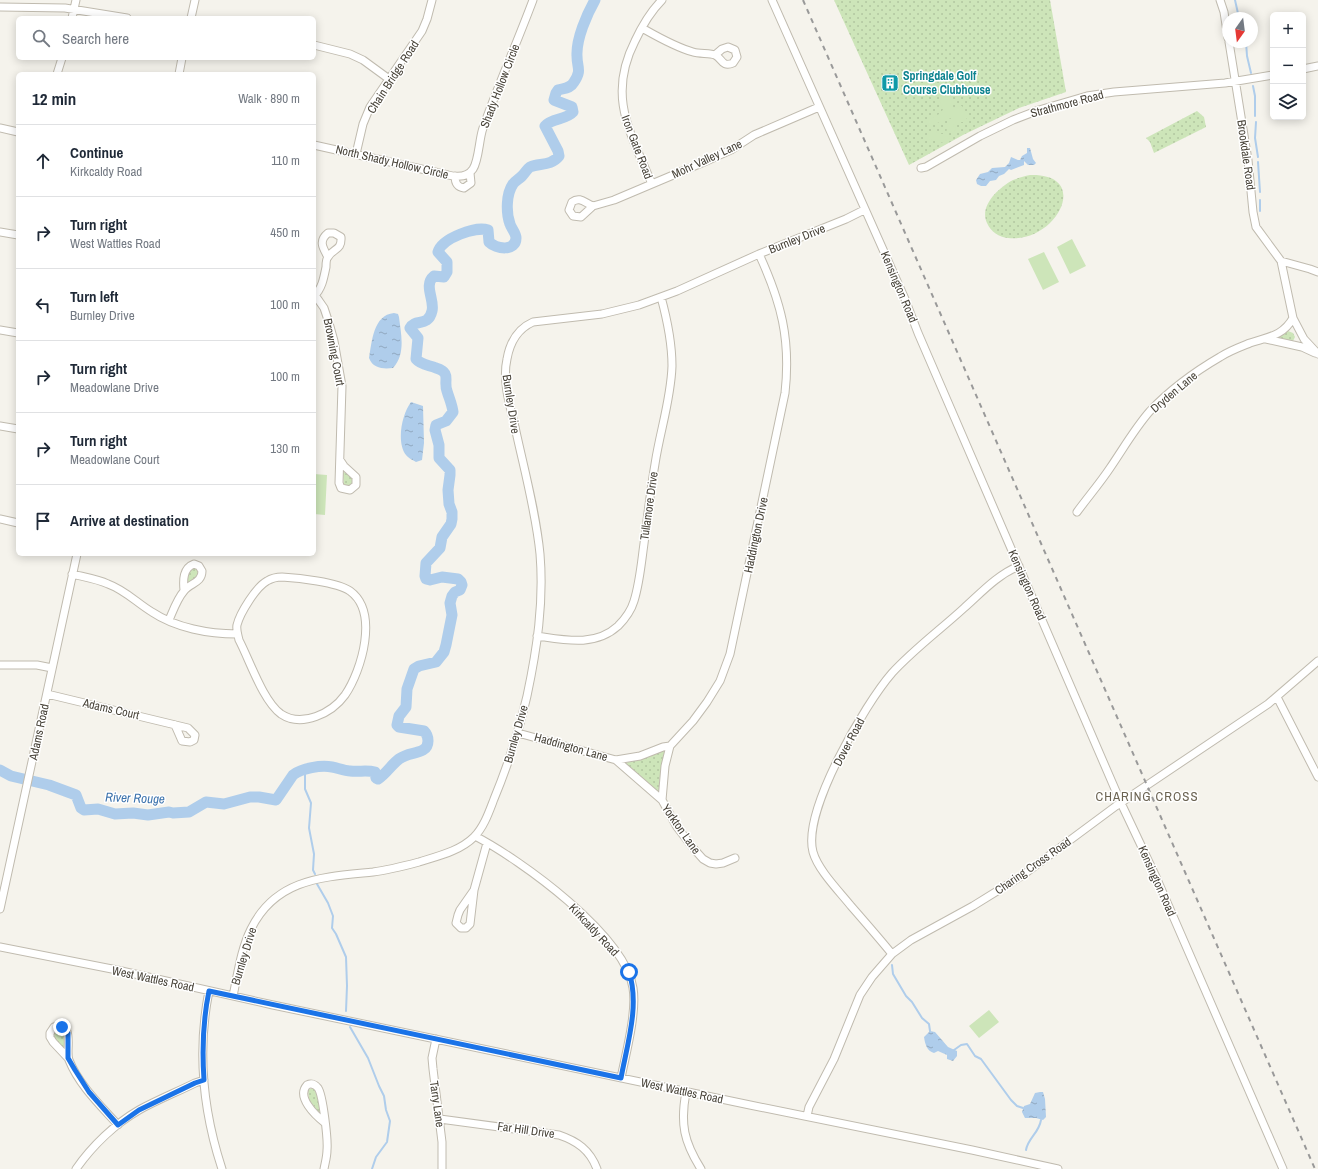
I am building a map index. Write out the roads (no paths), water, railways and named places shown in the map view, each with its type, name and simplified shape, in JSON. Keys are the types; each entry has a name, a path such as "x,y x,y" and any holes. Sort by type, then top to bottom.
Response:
{"street":[{"path":"72,16 76,0"},
{"path":"191,16 195,0"},
{"name":"Chain Bridge Road","path":"356,154 363,124 367,114 374,100 422,31 432,0"},
{"name":"Shady Hollow Circle","path":"455,176 456,184 458,186 464,188 471,184 470,172 475,164 479,143 487,117 533,0"},
{"name":"Iron Gate Road","path":"652,184 626,124 622,83 627,60 642,28 650,14 662,0"},
{"name":"Kensington Road","path":"772,0 864,210 905,299 1121,803 1156,877 1283,1169"},
{"path":"1220,0 1223,12"},
{"path":"0,6 74,9 115,16"},
{"path":"642,28 684,49 695,53 715,55"},
{"path":"316,46 350,54 363,60 390,79"},
{"name":"Brookdale Road","path":"1230,48 1248,160 1253,212 1256,227 1281,261 1293,318 1304,339 1317,354"},
{"path":"58,72 61,60"},
{"path":"179,72 182,60"},
{"path":"1306,68 1318,66"},
{"name":"Strathmore Road","path":"921,168 926,167 974,139 1021,117 1087,96 1114,92 1235,82 1270,76"},
{"name":"Mohr Valley Lane","path":"593,206 606,203 727,152 754,135 819,107"},
{"path":"0,128 16,132"},
{"name":"North Shady Hollow Circle","path":"316,145 460,177 470,172"},
{"name":"Burnley Drive","path":"233,996 240,963 250,930 263,910 280,894 300,883 311,880 330,876 390,869 426,860 458,849 475,836 491,808 518,733 538,636 541,608 540,553 533,511 508,396 506,373 506,360 510,347 518,332 524,326 533,322 602,314 639,305 846,219 864,210"},
{"path":"0,232 16,235"},
{"name":"Haddington Drive","path":"662,800 665,766 670,746 702,710 720,681 725,669 738,616 784,398 788,365 786,335 776,294 759,254"},
{"path":"316,294 322,284 328,257"},
{"path":"1281,261 1318,272"},
{"name":"Browning Court","path":"316,297 327,315 334,341 340,375 342,394 340,460"},
{"name":"Tullamore Drive","path":"538,636 578,641 594,639 609,633 617,627 625,619 634,603 639,580 656,457 671,377 672,355 661,297"},
{"name":"Dryden Lane","path":"1077,512 1101,481 1134,431 1162,400 1177,387 1220,357 1251,343 1266,339 1286,329 1293,318"},
{"path":"0,330 16,333"},
{"name":"Dryden Lane","path":"1266,339 1302,347 1317,354"},
{"path":"0,426 16,429"},
{"path":"0,519 16,523"},
{"name":"Adams Road","path":"0,909 76,556"},
{"name":"Dover Road","path":"892,954 838,890 818,862 813,851 812,843 812,834 816,814 831,776 850,737 871,701 886,680 906,658 989,585 1007,571 1019,566"},
{"path":"72,574 101,581 129,594 151,612 169,620 206,632 237,634"},
{"path":"282,576 318,582 347,590 360,601 366,620 359,664 354,679 344,695 334,706 313,718 302,720 287,717 276,710 272,705 264,693 237,634 237,624 240,617 256,592 268,580 282,576"},
{"path":"169,620 184,590"},
{"name":"Charing Cross Road","path":"807,1116 809,1107 834,1059 860,995 872,977 892,954 912,940 1006,886 1121,803 1277,697 1318,661"},
{"path":"0,665 38,665 52,668"},
{"name":"Adams Court","path":"47,694 174,725"},
{"path":"1277,697 1318,777"},
{"name":"Haddington Lane","path":"518,733 616,760 640,756 663,747 670,746"},
{"name":"Yorkton Lane","path":"616,760 662,800 677,827 703,859 710,863 716,864 723,863 734,858"},
{"path":"474,890 458,915 456,922 461,928 466,928 470,924 474,890 488,843 475,836"},
{"name":"Kirkcaldy Road","path":"488,843 537,876 572,905 607,940 626,966 632,984 634,1002 621,1078"},
{"name":"West Wattles Road","path":"0,947 1054,1169"},
{"path":"209,991 203,1045 204,1080 210,1128 222,1169"},
{"name":"Tarry Lane","path":"436,1038 432,1058 440,1119 442,1169"},
{"path":"68,1058 84,1085 118,1125"},
{"path":"76,1169 95,1146 118,1125 139,1110 204,1080"},
{"path":"324,1169 327,1151 325,1123 320,1091 315,1085 307,1085 303,1092 305,1100 319,1118 325,1123"},
{"path":"686,1092 683,1106 683,1127 688,1144 701,1169"},
{"name":"Far Hill Drive","path":"440,1119 559,1135 572,1140 583,1147 591,1156 597,1169"}],"water":[{"path":"1027,148 1030,148 1033,159 1036,163 1034,165 1028,165 1024,161 1024,165 1011,170 1009,169 996,180 990,181 986,186 977,184 976,180 980,174 988,172 992,168 1005,167 1009,163 1011,157 1020,160 1022,156 1027,153"},
{"path":"394,313 398,314 401,330 402,344 400,357 393,368 379,368 371,362 369,358 373,337 378,324 382,319 387,315"},
{"path":"411,402 423,406 424,443 422,460 416,462 406,455 401,443 401,428 405,414"},
{"path":"930,1031 935,1032 948,1047 957,1051 957,1056 953,1061 947,1059 947,1055 938,1051 934,1053 928,1049 924,1037"},
{"path":"1043,1092 1045,1099 1046,1117 1043,1120 1036,1118 1025,1118 1022,1112 1024,1106 1030,1104 1035,1093"}],"waterway":[{"name":"River Rouge","path":"0,770 11,776 49,785 76,795 81,808 84,810 98,809 115,814 133,813 148,815 169,812 189,812 206,802 224,804 250,797 276,800 293,775 301,771 317,767 328,766 348,771 372,771 375,772 376,778 378,779 384,775 399,759 423,750 427,746 428,741 424,731 399,727 397,725 399,716 406,707 407,689 414,669 419,666 436,662 444,652 452,615 450,603 452,596 455,592 460,590 462,585 458,579 442,577 430,580 426,579 425,576 426,563 440,548 442,537 451,524 452,519 448,490 450,470 439,458 439,445 435,430 436,425 446,421 453,412 446,387 446,377 444,372 423,364 416,359 418,338 410,328 412,325 425,321 430,316 432,311 432,302 429,284 434,276 444,277 447,272 447,262 438,252 446,242 460,234 483,229 488,230 489,242 492,244 501,248 513,246 516,236 508,215 507,204 509,193 514,183 530,167 549,163 559,156 558,151 545,126 548,123 570,115 573,112 572,107 554,100 558,90 571,86 578,75 578,42 586,19 595,0"},
{"path":"1235,0 1238,12"},
{"path":"1246,48 1251,73"},
{"path":"1253,86 1255,96 1255,116"},
{"path":"1256,122 1255,138 1258,157"},
{"path":"1258,162 1260,192"},
{"path":"1260,200 1260,211"},
{"path":"305,769 305,789 311,803 309,828 314,854 313,870 315,874"},
{"path":"317,884 328,903 333,916 332,928 346,957 346,1011"},
{"path":"892,965 893,974 906,996 912,1002 922,1018 929,1024 930,1031"},
{"path":"350,1027 368,1058 384,1096 386,1110 390,1121 387,1142 376,1157 372,1169"},
{"path":"954,1050 961,1045 967,1044 975,1056 981,1059 1011,1100 1017,1106 1023,1108"},
{"path":"1026,1150 1029,1142 1040,1125 1041,1120"}],"railway":[{"path":"803,0 1315,1169"}],"place":[{"name":"Springdale Golf Course Clubhouse","path":"890,83"}],"district":[{"name":"CHARING CROSS","path":"1147,796"}]}
